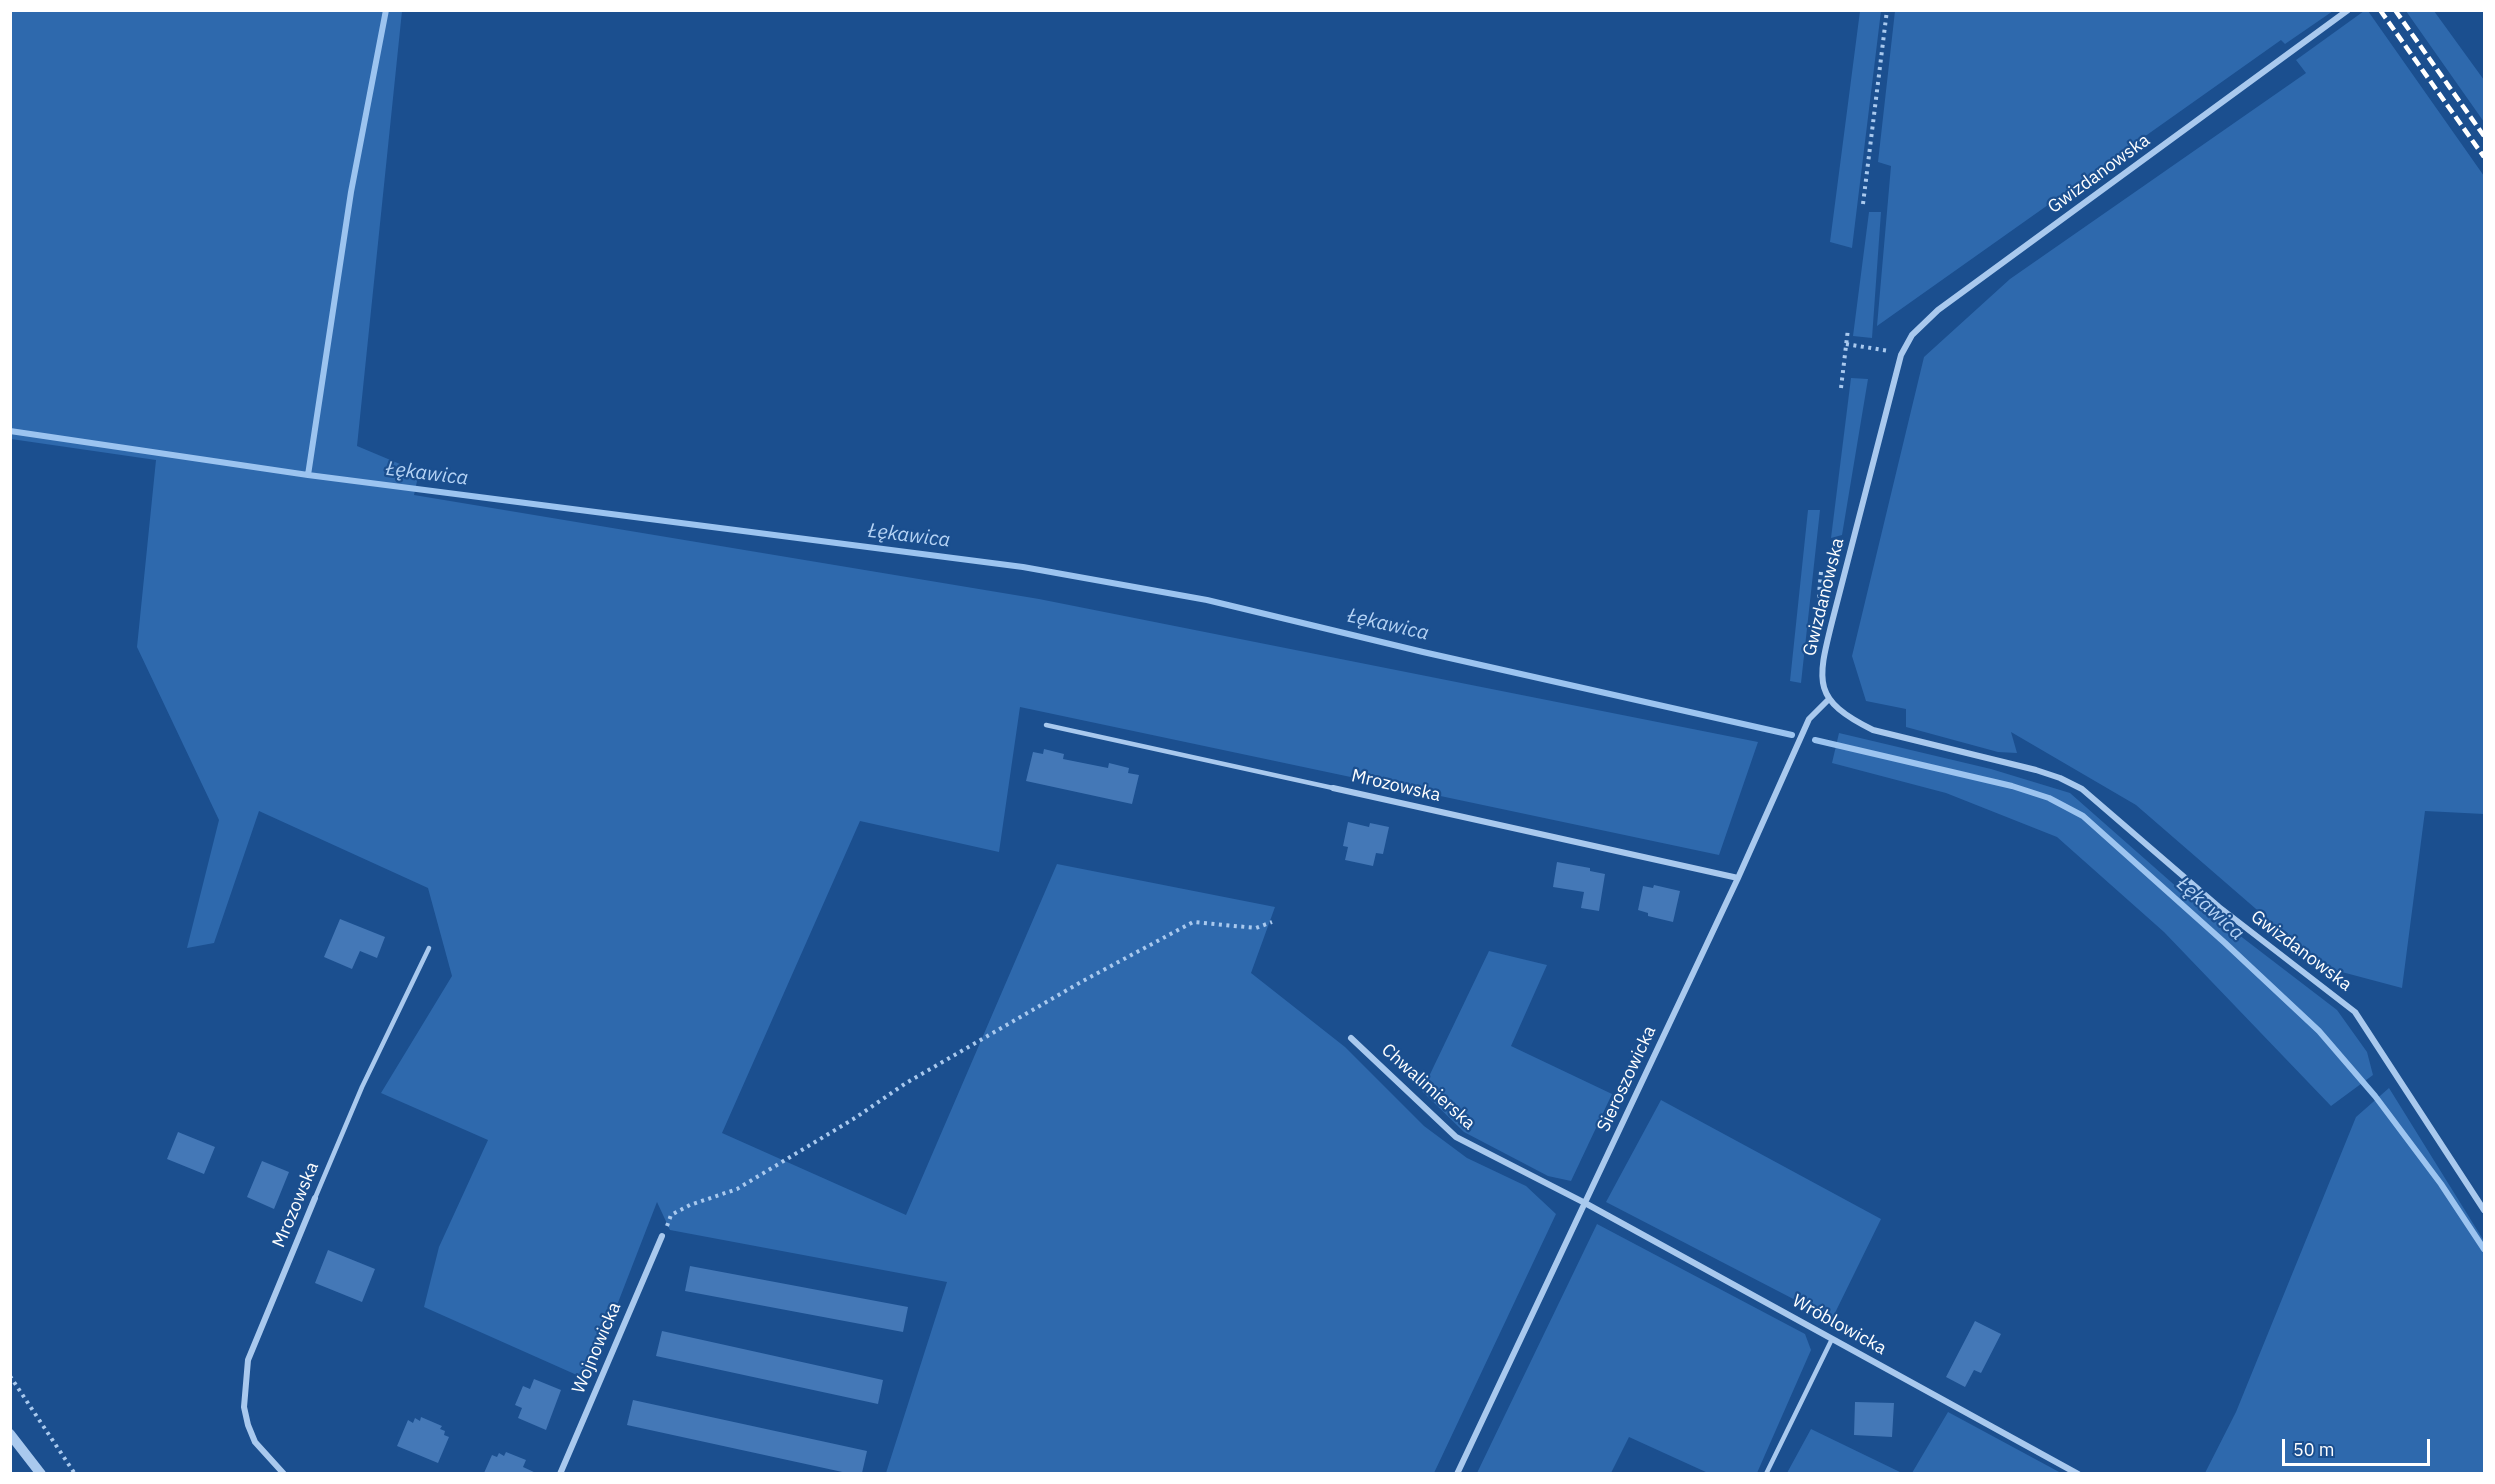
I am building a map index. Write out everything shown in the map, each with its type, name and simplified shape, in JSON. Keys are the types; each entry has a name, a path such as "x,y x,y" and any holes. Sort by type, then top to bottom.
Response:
{"street":[{"name":"Gwizdanowska","path":"2348,10 1938,310 1912,335 1900,356 1822,663 1823,683 1828,700 1852,720 1873,730 2036,770 2082,789 2219,907 2355,1012 2484,1210"},
{"name":"Sieroszowicka","path":"1457,1473 1738,878 1809,719 1828,700"},
{"name":"Mrozowska","path":"1333,788 1738,878"},
{"name":"Chwalimierska","path":"1351,1038 1456,1137 1585,1203"},
{"name":"Mrozowska","path":"284,1473 255,1442 248,1425 243,1407 248,1360 315,1198"},
{"name":"Wróblowicka","path":"1585,1203 2078,1473"},
{"name":"Wojnowicka","path":"560,1473 662,1236"},
{"path":"10,1434 41,1473"}],"lane":[{"name":"Mrozowska","path":"1046,725 1333,788"},
{"name":"Mrozowska","path":"315,1198 362,1087 429,948"},
{"path":"1766,1473 1832,1339"}],"path":[{"path":"1863,204 1887,10"},
{"path":"1841,388 1848,329"},
{"path":"1846,344 1883,348 1900,356"},
{"path":"1821,572 1820,605 1832,622"},
{"path":"671,1215 690,1205 737,1189 855,1118 906,1083 1081,982 1193,922 1256,928 1272,922"},
{"path":"10,1376 75,1473"}],"shaded area":[{"path":"1895,10 2333,11 2285,44 2281,40 1877,326 1891,166 1878,162"},
{"path":"10,11 402,11 357,446 419,472 414,495 1039,599 1758,742 1719,855 1020,707 999,852 860,821 722,1133 906,1215 1057,864 1275,907 1251,973 1345,1047 1424,1126 1467,1158 1526,1186 1556,1214 1434,1473 886,1473 947,1282 670,1230 657,1202 588,1380 424,1307 439,1247 488,1140 381,1093 452,976 428,888 259,811 214,943 187,948 219,820 137,647 156,460 11,439"},
{"path":"1860,11 1881,11 1852,248 1830,242"},
{"path":"2364,11 2368,11 2484,176 2484,814 2425,811 2402,988 2323,967 2136,805 2011,732 2017,753 1998,752 1906,727 1906,709 1866,701 1852,656 1924,357 2010,279 2306,73 2296,60"},
{"path":"2406,11 2434,11 2484,80 2484,122"},
{"path":"1869,212 1881,212 1872,338 1853,336"},
{"path":"1851,378 1868,379 1842,535 1831,538"},
{"path":"1808,510 1820,510 1801,683 1790,681"},
{"path":"1839,733 1991,769 2070,793 2179,889 2337,1010 2367,1052 2373,1075 2331,1106 2164,932 2057,837 1946,793 1832,763"},
{"path":"1489,951 1547,965 1511,1046 1612,1094 1571,1181 1548,1176 1464,1132 1422,1091"},
{"path":"2389,1088 2484,1241 2484,1473 2205,1473 2236,1412 2356,1117"},
{"path":"1661,1100 1881,1219 1832,1319 1606,1202"},
{"path":"1597,1224 1805,1334 1811,1350 1757,1473 1708,1473 1629,1437 1611,1473 1477,1473"},
{"path":"1948,1412 2061,1473 1912,1473"},
{"path":"1811,1429 1902,1473 1787,1473"}],"building":[{"path":"1044,749 1064,754 1063,759 1108,768 1109,763 1129,768 1128,773 1139,775 1132,804 1026,781 1033,752 1043,754"},
{"path":"1348,822 1369,827 1370,823 1389,827 1383,854 1376,853 1373,866 1345,860 1348,847 1343,846"},
{"path":"1557,862 1590,868 1590,871 1605,874 1599,911 1581,908 1584,892 1553,887"},
{"path":"1654,885 1680,891 1673,922 1648,916 1648,913 1638,910 1643,886 1653,888"},
{"path":"340,919 385,937 377,958 360,951 352,969 324,957"},
{"path":"178,1132 215,1147 204,1174 167,1159"},
{"path":"262,1161 289,1172 274,1209 247,1197"},
{"path":"328,1250 375,1269 362,1302 315,1283"},
{"path":"690,1266 908,1307 903,1332 685,1291"},
{"path":"1975,1321 2001,1334 1981,1373 1974,1370 1965,1387 1946,1377"},
{"path":"662,1331 883,1380 878,1404 656,1356"},
{"path":"534,1379 561,1390 546,1430 518,1418 522,1408 515,1405 523,1386 530,1389"},
{"path":"633,1400 867,1451 862,1473 847,1473 627,1425"},
{"path":"1855,1402 1894,1403 1892,1437 1854,1435"},
{"path":"421,1417 442,1426 440,1429 445,1431 444,1435 449,1437 438,1463 397,1446 408,1420 413,1423 415,1418 420,1421"},
{"path":"506,1452 526,1460 523,1467 536,1473 484,1473 492,1455 497,1457 499,1453 504,1456"}],"waterway":[{"path":"308,475 351,192 386,10"},
{"name":"Łękawica","path":"10,431 308,475 1023,567 1207,600 1423,652 1792,735"},
{"name":"Łękawica","path":"1815,740 2012,786 2049,798 2083,816 2319,1031 2375,1096 2441,1184 2484,1249"}],"railway":[{"path":"2380,10 2484,157"},
{"path":"2395,10 2484,136"}]}
